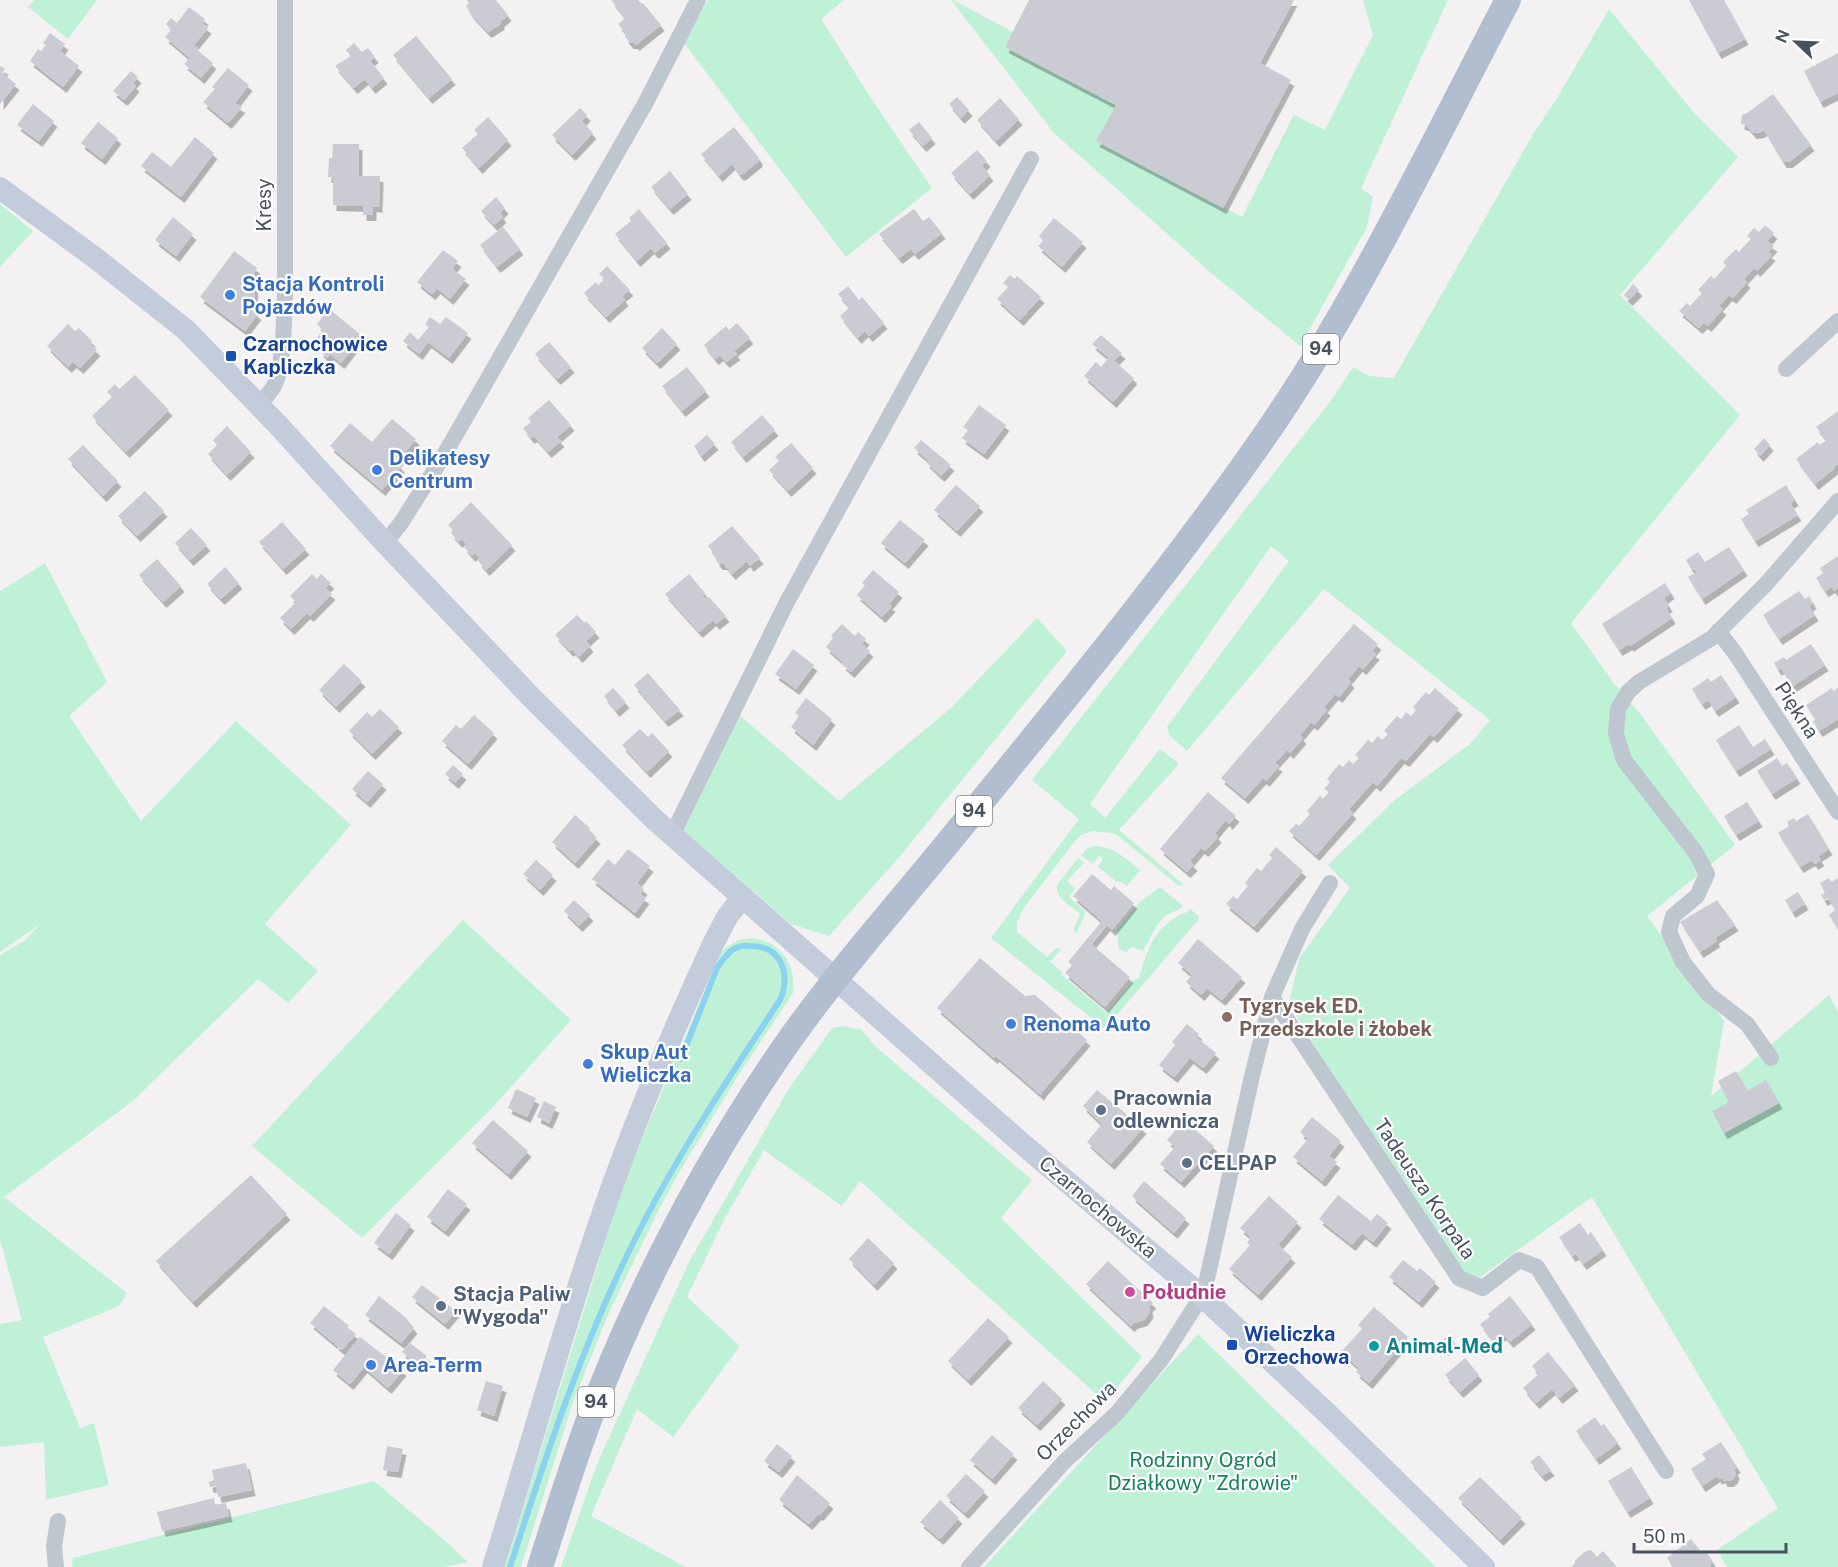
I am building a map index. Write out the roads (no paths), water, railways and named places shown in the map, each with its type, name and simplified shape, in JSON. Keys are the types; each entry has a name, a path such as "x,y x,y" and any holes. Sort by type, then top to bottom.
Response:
{"main road":[{"name":"94","path":"540,1567 599,1392 633,1313 693,1195 741,1112 771,1066 835,980 1112,641 1254,452 1334,328 1383,240 1508,0"}],"street":[{"name":"Kresy","path":"259,405 275,385 283,331 285,0"},
{"path":"385,543 401,523 473,406 646,102 698,0"},
{"path":"672,835 787,602 1031,159"},
{"name":"Czarnochowska","path":"0,188 111,270 186,330 539,705 672,835 1028,1148 1203,1297 1329,1415 1484,1567"},
{"path":"1786,369 1838,321"},
{"path":"1771,1058 1747,1024 1708,994 1683,963 1669,932 1673,916 1697,896 1707,874 1690,845 1624,760 1616,734 1618,709 1628,692 1639,682 1712,638 1766,584 1838,501"},
{"name":"Piękna","path":"1718,631 1735,653 1838,811"},
{"path":"1203,1297 1272,997 1302,929 1330,883"},
{"path":"493,1567 574,1301 623,1154 713,944 727,917 742,898"},
{"name":"Tadeusza Korpala","path":"1272,997 1459,1278 1483,1288 1519,1260 1537,1267 1666,1471"},
{"name":"Orzechowa","path":"969,1567 1064,1462 1117,1413 1161,1360 1203,1297"},
{"path":"56,1567 54,1546 58,1521"}],"waterway":[{"path":"510,1567 537,1483 582,1358 636,1237 687,1146 780,1000 784,971 776,956 761,947 748,946 741,946 728,954 717,968 681,1059"}],"place":[{"name":"Stacja Kontroli Pojazdów","path":"230,295"},
{"name":"Czarnochowice Kapliczka","path":"231,356"},
{"name":"Delikatesy Centrum","path":"377,470"},
{"name":"Tygrysek ED. Przedszkole i żłobek","path":"1227,1017"},
{"name":"Renoma Auto","path":"1011,1024"},
{"name":"Skup Aut Wieliczka","path":"588,1064"},
{"name":"Pracownia odlewnicza","path":"1101,1110"},
{"name":"CELPAP","path":"1187,1163"},
{"name":"Południe","path":"1130,1292"},
{"name":"Stacja Paliw \"Wygoda\"","path":"441,1306"},
{"name":"Wieliczka Orzechowa","path":"1232,1345"},
{"name":"Animal-Med","path":"1374,1346"},
{"name":"Area-Term","path":"371,1365"}],"park label":[{"name":"Rodzinny Ogród Działkowy \"Zdrowie\"","path":"1203,1472"}]}
